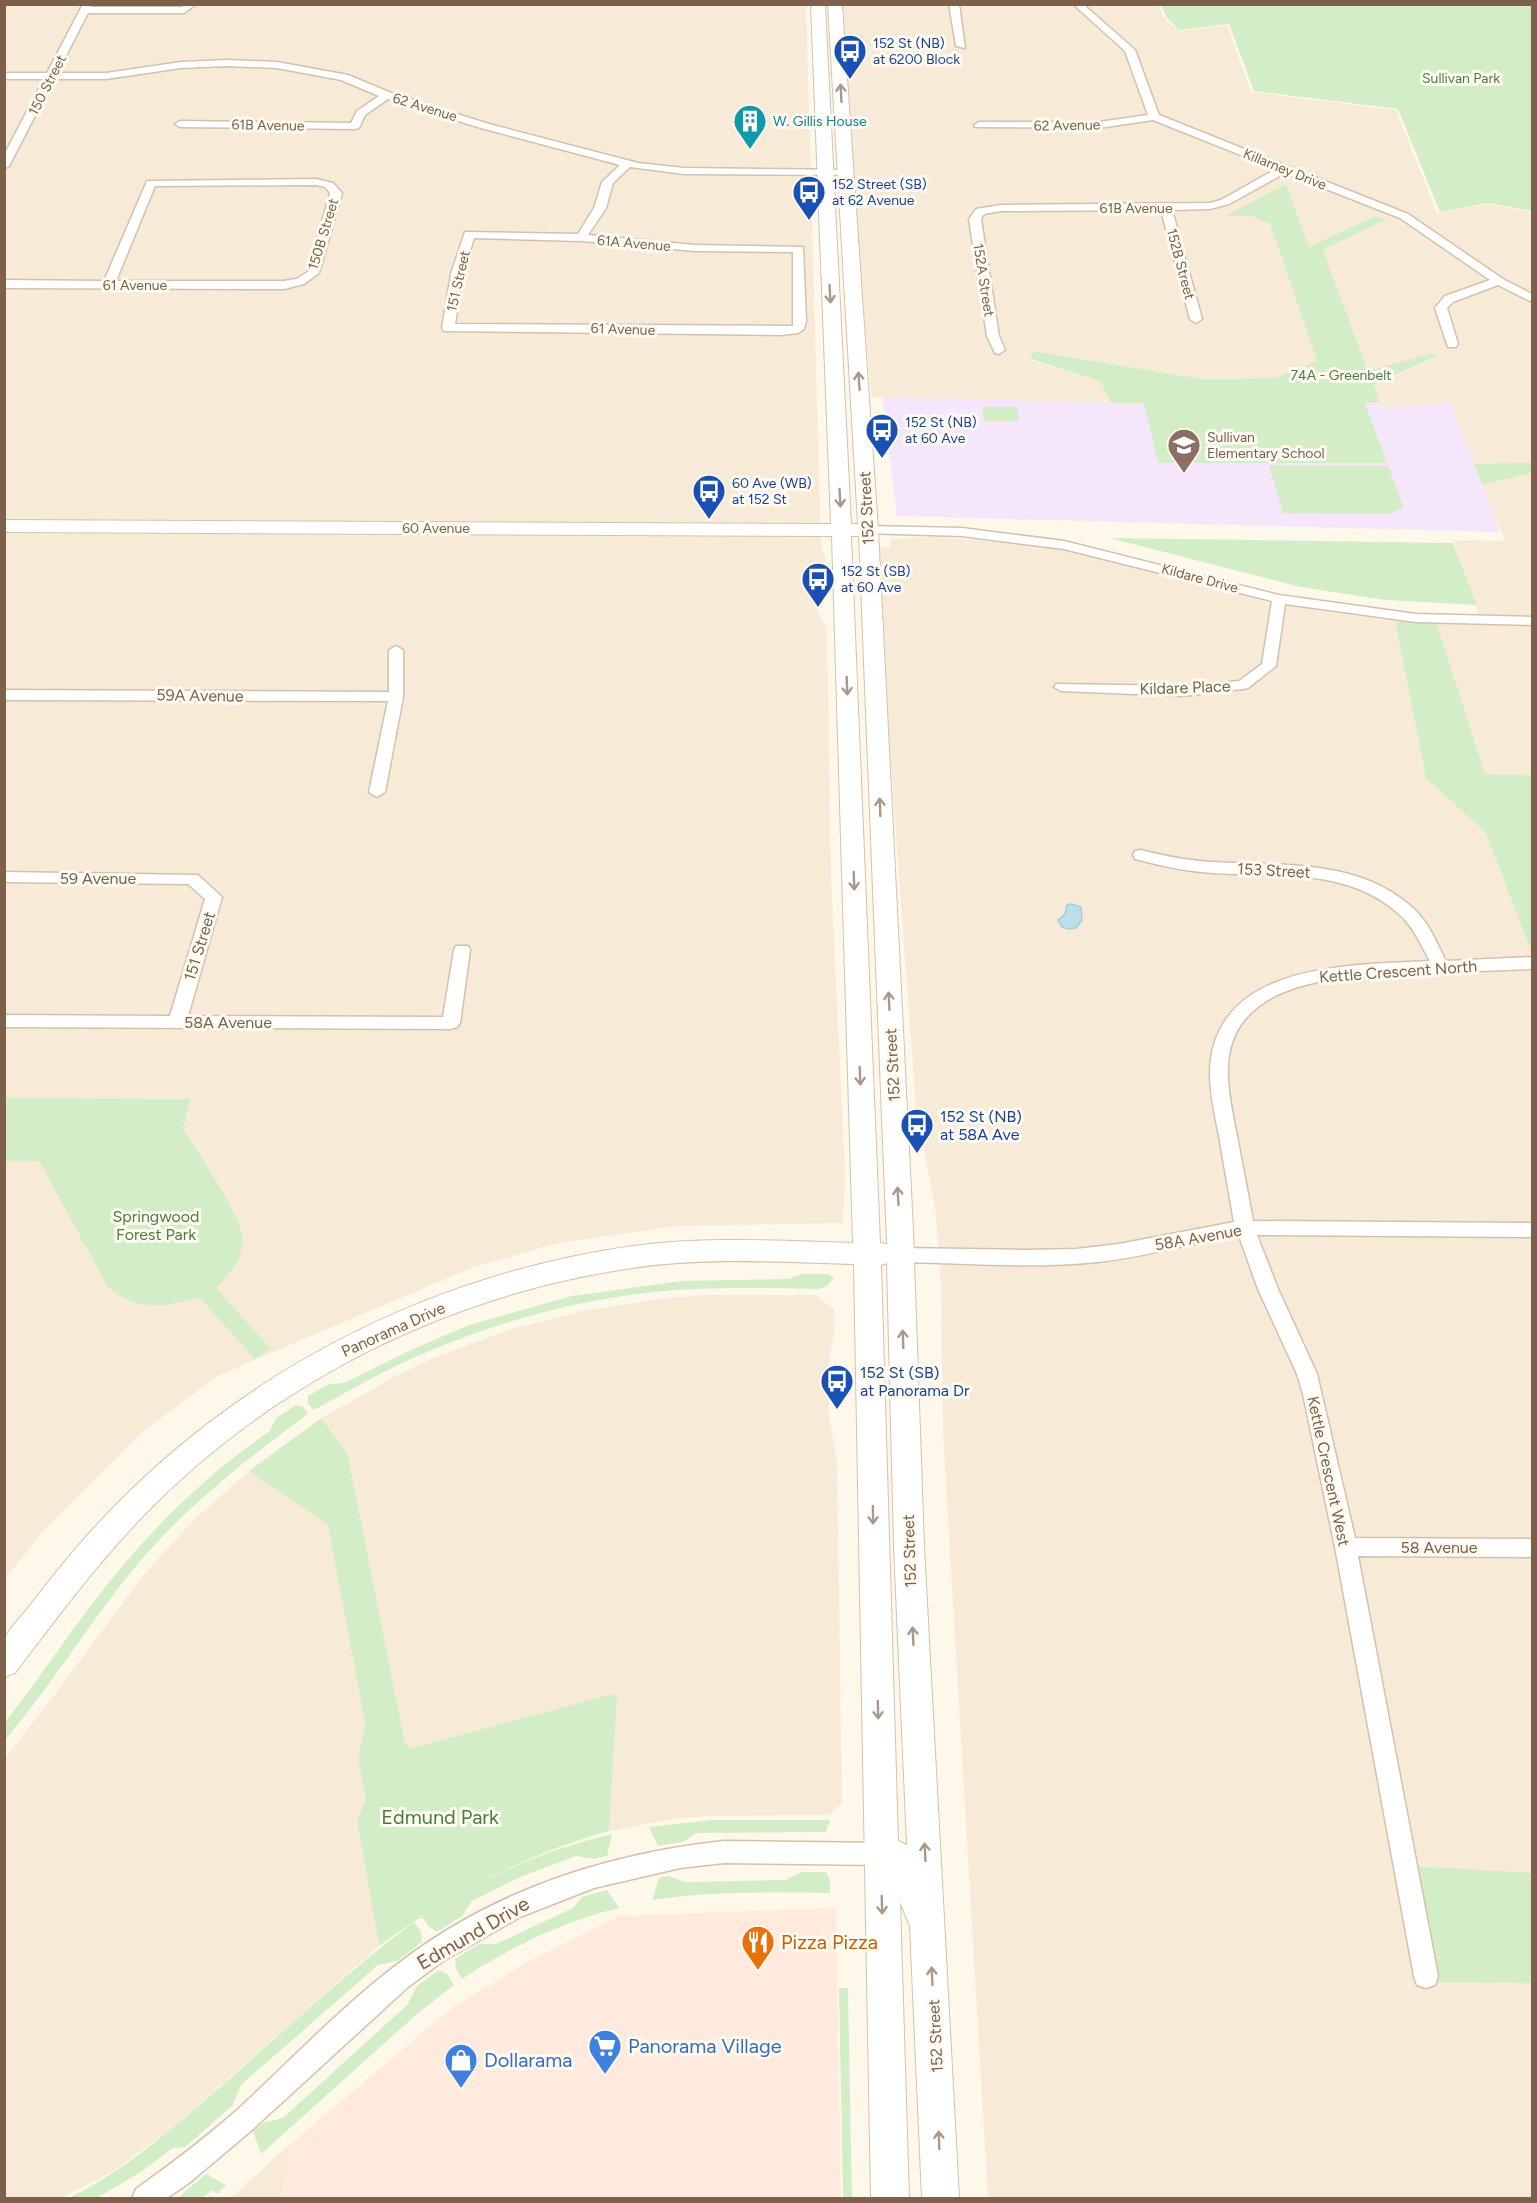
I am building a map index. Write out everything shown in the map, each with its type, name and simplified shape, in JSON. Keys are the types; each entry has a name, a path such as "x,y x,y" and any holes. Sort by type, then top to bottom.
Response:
{"main road":[{"name":"152 Street","path":"818,4 842,530 867,1254 890,2199"},
{"name":"152 Street","path":"836,4 868,530 901,1255 909,1547 930,1931 941,2199"},
{"name":"60 Avenue","path":"4,526 868,530"},
{"name":"Panorama Drive","path":"4,1664 78,1566 136,1503 173,1468 210,1436 286,1382 363,1341 462,1299 544,1274 633,1257 683,1253 901,1255"},
{"path":"881,1854 894,1856 900,1860 930,1931"}],"street":[{"path":"954,4 961,46"},
{"path":"1077,4 1130,50 1154,117"},
{"path":"86,7 188,7"},
{"name":"150 Street","path":"4,166 86,7"},
{"name":"62 Avenue","path":"4,76 119,76 181,65 260,64 298,68 344,77 387,95 485,126 627,164 684,171 845,172"},
{"name":"61B Avenue","path":"180,124 355,126 361,113 387,95"},
{"name":"62 Avenue","path":"979,124 1099,125 1154,117"},
{"name":"Killarney Drive","path":"1154,117 1404,216 1499,281 1533,299"},
{"path":"580,237 600,208 608,182 627,164"},
{"name":"61B Avenue","path":"980,211 1000,208 1166,208 1218,204 1284,169"},
{"name":"150B Street","path":"108,285 151,183 316,182 329,185 336,193 324,240 313,273 302,281"},
{"name":"152B Street","path":"1166,208 1196,319"},
{"name":"152A Street","path":"980,211 975,219 993,336 999,350"},
{"name":"61A Avenue","path":"469,234 580,237 695,248 799,249 801,288 798,329"},
{"name":"151 Street","path":"448,328 457,274 469,234"},
{"name":"61 Avenue","path":"4,284 284,285 302,281"},
{"path":"1452,344 1441,308 1449,299 1499,281"},
{"name":"61 Avenue","path":"448,328 798,329"},
{"name":"Kildare Drive","path":"868,530 962,532 1064,545 1279,599 1416,618 1533,621"},
{"name":"Kildare Place","path":"1061,687 1183,691 1243,685 1269,666 1279,599"},
{"path":"376,792 396,697 396,650"},
{"name":"59A Avenue","path":"4,695 396,697"},
{"name":"153 Street","path":"1141,855 1185,865 1297,868 1361,885 1384,896 1408,913 1416,922 1441,967"},
{"name":"59 Avenue","path":"4,877 192,879"},
{"name":"151 Street","path":"177,1022 214,897 192,879"},
{"name":"58A Avenue","path":"4,1021 451,1023 462,950"},
{"name":"Kettle Crescent North","path":"1267,993 1291,982 1328,972 1533,963"},
{"name":"Kettle Crescent West","path":"1267,993 1235,1021 1225,1038 1218,1074 1245,1228 1268,1289 1307,1374 1346,1547 1426,1976"},
{"name":"58A Avenue","path":"901,1255 1077,1256 1132,1249 1199,1233 1245,1228 1533,1230"},
{"name":"58 Avenue","path":"1346,1547 1533,1548"},
{"name":"Edmund Drive","path":"145,2199 222,2140 399,1978 483,1923 527,1901 560,1886 592,1876 700,1854 724,1852 881,1854"}],"shaded area":[{"path":"5,5 806,5 821,545 826,561 816,584 818,612 827,629 831,878 845,1171 843,1223 677,1226 559,1243 471,1268 219,1375 146,1429 43,1531 5,1579"},
{"path":"841,5 1158,5 1165,19 1179,31 1227,25 1251,92 1396,110 1437,213 1488,204 1532,212 1532,462 1474,464 1450,403 1382,408 1374,386 1436,357 1432,353 1368,372 1323,250 1384,220 1375,216 1309,247 1286,185 1227,216 1251,216 1270,224 1317,361 1274,378 1203,379 1033,351 1030,360 1100,381 1111,403 872,397 853,210"},
{"name":"Sullivan Elementary School","path":"882,397 1111,403 1380,402 1382,408 1450,403 1500,532 897,516"},
{"path":"1532,473 1532,775 1485,774 1437,624 1480,623 1453,540 1505,541 1482,485"},
{"path":"934,537 1046,546 1117,560 1274,604 1395,621 1426,778 1486,833 1532,954 1532,2198 988,2198 943,1432 941,1287 936,1214 916,1108 875,547 890,547 891,539"},
{"path":"707,1295 815,1295 834,1309 834,1331 828,1369 829,1416 837,1462 842,1803 829,1815 678,1818 609,1831 617,1698 612,1694 411,1748 405,1744 348,1455 321,1418 431,1359 509,1330 587,1310 667,1298"},
{"path":"249,1471 328,1524 365,1725 358,1759 366,1799 357,1821 379,1946 172,2128 112,2172 61,2198 5,2198 5,1758 145,1573 195,1519"},
{"name":"Panorama Village","path":"836,1908 841,2198 282,2198 290,2144 453,2007 531,1960 619,1916"},
{"path":"290,2144 282,2198 231,2198"}],"green space":[{"name":"Sullivan Park","path":"1161,5 1532,5 1532,211 1488,203 1440,212 1398,109 1254,91 1229,24 1179,30 1167,18"},
{"name":"74A - Greenbelt","path":"1286,184 1309,247 1375,216 1385,220 1323,250 1368,371 1432,353 1437,356 1374,385 1380,402 1365,403 1387,463 1158,463 1144,403 1111,403 1100,381 1030,359 1033,351 1203,379 1274,378 1317,361 1270,224 1251,216 1225,216"},
{"path":"982,407 1017,407 1019,421 984,421"},
{"path":"1532,462 1532,473 1482,485 1474,464"},
{"path":"1269,465 1388,466 1404,508 1388,514 1283,513"},
{"path":"1110,538 1453,543 1477,605 1386,600 1300,587"},
{"path":"1395,621 1437,624 1485,774 1532,775 1532,954 1486,833 1426,778"},
{"name":"Springwood Forest Park","path":"5,1098 190,1099 183,1128 228,1201 241,1230 243,1241 237,1261 230,1273 216,1288 271,1349 255,1359 199,1297 163,1305 140,1304 118,1295 108,1287 39,1161 5,1161"},
{"path":"802,1274 828,1274 834,1278 827,1286 819,1289 678,1290 614,1297 550,1310 488,1329 412,1358 314,1410 308,1404 308,1396 329,1384 344,1383 469,1325 572,1296 681,1281 789,1279"},
{"path":"296,1405 303,1407 308,1414 214,1488 150,1550 5,1740 5,1722 97,1597 128,1559 205,1481 270,1431 276,1418"},
{"name":"Edmund Park","path":"321,1418 348,1455 405,1744 412,1748 612,1694 617,1697 609,1831 547,1852 488,1878 433,1909 379,1946 357,1821 366,1799 358,1759 365,1724 328,1525 249,1471"},
{"path":"712,1820 830,1820 826,1832 697,1833 683,1842 658,1846 649,1827"},
{"path":"612,1834 607,1856 594,1859 576,1856 520,1877 472,1901 462,1916 437,1932 429,1927 422,1917 467,1890 513,1867 562,1848"},
{"path":"1414,1866 1532,1873 1532,1983 1435,1982"},
{"path":"801,1872 826,1872 830,1881 830,1893 763,1892 652,1900 659,1878 669,1876 685,1882 785,1880"},
{"path":"607,1890 619,1908 598,1913 538,1936 462,1979 456,1969 455,1959 479,1944 496,1944 573,1908 582,1897"},
{"path":"414,1922 421,1932 422,1942 397,1961 378,1965 241,2085 232,2106 185,2147 173,2148 141,2172 97,2198 69,2198 108,2176 161,2137 337,1984"},
{"path":"439,1970 447,1974 454,1985 418,2013 261,2154 253,2131 263,2123 283,2118 407,2005 417,1986"},
{"path":"839,1988 848,1988 852,2198 843,2198"},
{"path":"206,2174 226,2185 217,2194 213,2190 202,2198 180,2198 182,2194"}],"water":[{"path":"1067,905 1081,907 1082,920 1076,928 1069,929 1062,927 1058,920 1065,914"}],"place":[{"name":"152 St (NB) at 6200 Block","path":"850,80"},
{"name":"W. Gillis House","path":"750,150"},
{"name":"152 Street (SB) at 62 Avenue","path":"809,221"},
{"name":"152 St (NB) at 60 Ave","path":"882,459"},
{"name":"Sullivan Elementary School","path":"1184,474"},
{"name":"60 Ave (WB) at 152 St","path":"709,520"},
{"name":"152 St (SB) at 60 Ave","path":"818,608"},
{"name":"152 St (NB) at 58A Ave","path":"917,1154"},
{"name":"152 St (SB) at Panorama Dr","path":"837,1410"},
{"name":"Pizza Pizza","path":"758,1971"},
{"name":"Panorama Village","path":"605,2075"},
{"name":"Dollarama","path":"461,2089"}]}
